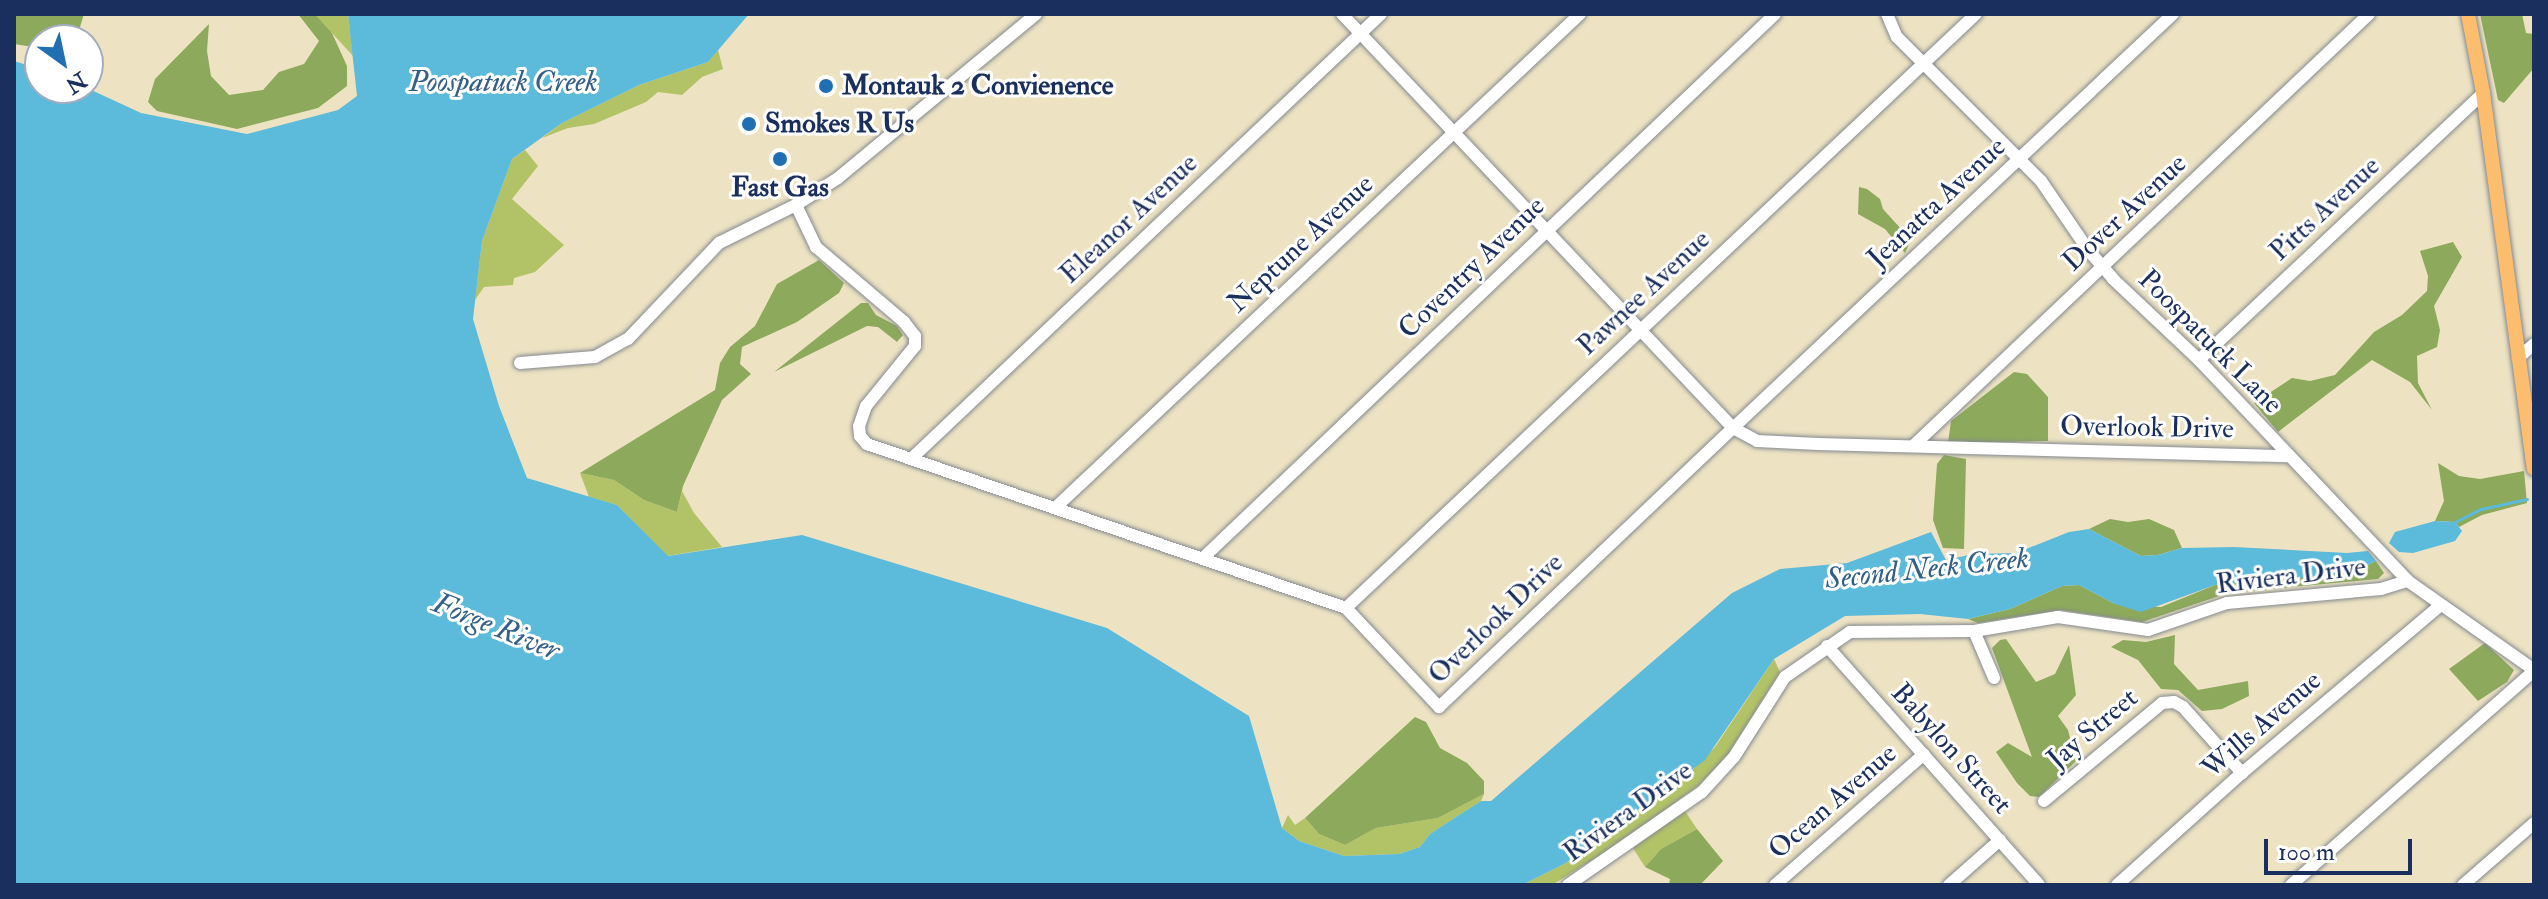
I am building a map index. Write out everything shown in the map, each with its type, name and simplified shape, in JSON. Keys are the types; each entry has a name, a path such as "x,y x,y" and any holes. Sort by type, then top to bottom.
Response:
{"main road":[{"path":"2468,14 2483,93 2534,469"}],"street":[{"path":"520,363 595,357 628,339 719,243 796,205 838,178 1036,14"},
{"path":"1342,14 1733,428"},
{"name":"Eleanor Avenue","path":"911,459 1381,14"},
{"name":"Neptune Avenue","path":"1055,508 1580,14"},
{"name":"Coventry Avenue","path":"1203,558 1775,14"},
{"name":"Poospatuck Lane","path":"1887,14 1897,37 1922,65 2020,159 2054,197 2103,267 2199,360 2408,581 2534,671"},
{"name":"Pawnee Avenue","path":"1346,608 1976,14"},
{"name":"Jeanatta Avenue","path":"1733,428 2173,14"},
{"name":"Dover Avenue","path":"1913,446 2369,14"},
{"name":"Pitts Avenue","path":"2199,360 2483,93"},
{"name":"Overlook Drive","path":"796,205 816,247 904,322 915,336 915,346 866,406 859,426 860,436 867,444 1346,608 1439,707 1733,428 1757,441 2288,456"},
{"path":"2518,358 2534,344"},
{"name":"Riviera Drive","path":"1568,885 1702,792 1734,757 1785,677 1850,632 1974,631 2058,617 2148,630 2227,603 2381,589 2408,581"},
{"name":"Wills Avenue","path":"2117,885 2242,773 2441,605"},
{"path":"1974,631 1994,678"},
{"name":"Babylon Street","path":"1827,646 2039,885"},
{"path":"2291,885 2534,671"},
{"name":"Jay Street","path":"2044,801 2162,703 2174,702 2183,707 2242,773"},
{"name":"Ocean Avenue","path":"1775,885 1924,754"},
{"path":"2463,885 2534,823"},
{"path":"1949,885 2000,840"}],"green space":[{"path":"14,14 84,14 81,24 24,24 24,46 14,44"},
{"path":"298,14 315,14 332,33 347,66 347,86 318,108 237,129 157,111 148,102 155,79 209,24 207,51 211,76 229,95 263,90 279,72 304,64 319,41"},
{"path":"315,14 348,14 353,56 332,33"},
{"path":"2480,14 2522,14 2526,33 2534,34 2534,68 2504,103 2498,100"},
{"path":"718,50 723,69 702,77 682,95 658,92 646,102 594,124 568,128 542,138 562,123 639,85 708,62"},
{"path":"525,150 538,166 512,199 564,245 535,272 514,278 513,285 484,287 475,300 482,241 512,159"},
{"path":"1859,187 1880,199 1883,209 1911,240 1905,253 1885,229 1858,214"},
{"path":"2453,242 2462,257 2434,306 2440,330 2437,347 2417,356 2418,383 2432,410 2410,382 2372,360 2278,432 2254,403 2292,378 2310,381 2335,375 2374,332 2402,315 2427,291 2428,276 2420,251"},
{"path":"819,260 844,283 839,293 797,322 742,347 740,364 751,374 722,400 683,486 677,512 644,500 614,480 580,473 715,390 720,363 730,347 755,326 777,284"},
{"path":"861,303 868,303 876,315 897,326 903,335 897,342 878,327 867,326 774,372"},
{"path":"2014,372 2027,374 2048,397 2048,441 1948,443 1951,421"},
{"path":"1944,455 1966,459 1964,549 1943,548 1933,520 1937,464"},
{"path":"2438,463 2459,476 2480,479 2524,471 2527,503 2482,515 2459,527 2455,522 2435,521 2444,501"},
{"path":"580,473 614,480 644,500 677,512 682,491 694,513 722,547 667,556 617,505 589,497"},
{"path":"2110,519 2128,522 2149,519 2174,530 2182,548 2141,556 2089,529"},
{"path":"2376,561 2384,573 2378,579 2228,593 2142,622 2060,610 1978,623 1968,619 2010,609 2062,586 2079,585 2115,604 2161,607 2215,585 2356,571"},
{"path":"2175,635 2174,664 2198,690 2248,681 2249,696 2222,709 2202,711 2178,690 2161,689 2138,660 2111,647 2123,640 2146,642"},
{"path":"2006,639 2036,682 2055,674 2069,645 2076,695 2058,716 2068,730 2076,761 2039,797 2030,796 2017,783 1996,752 2008,743 2032,757 1992,648 2000,640"},
{"path":"2485,643 2514,670 2507,682 2478,701 2449,669"},
{"path":"1774,659 1780,672 1728,755 1699,785 1616,845 1552,885 1522,885 1566,863 1686,776 1715,747"},
{"path":"1415,717 1426,722 1440,748 1467,763 1484,781 1484,794 1438,818 1376,828 1345,845 1319,834 1305,818"},
{"path":"1484,794 1481,801 1430,834 1420,847 1399,854 1344,856 1299,841 1282,828 1288,815 1295,825 1305,818 1319,834 1345,845 1376,828 1438,818"},
{"path":"1685,811 1697,829 1661,849 1645,867 1633,848"},
{"path":"1697,829 1723,861 1700,885 1669,885 1670,879 1645,867 1661,849"}],"water":[{"path":"348,14 749,14 708,62 639,85 562,123 512,159 482,241 473,319 499,406 527,478 617,505 668,556 802,535 1107,628 1249,716 1282,828 1299,841 1344,856 1399,854 1420,847 1430,834 1453,819 1481,801 1491,801 1732,593 1780,569 1847,563 1931,532 1946,560 1973,554 2016,553 2069,532 2089,529 2141,556 2182,548 2234,547 2347,553 2368,551 2376,561 2356,571 2334,575 2215,585 2141,612 2115,604 2079,585 2062,586 2010,609 1968,619 1920,614 1845,616 1774,659 1705,760 1566,863 1522,885 14,885 14,61 24,64 24,104 104,104 104,96 141,113 247,134 338,110 357,96"},
{"path":"2435,521 2455,522 2462,531 2455,541 2413,553 2399,552 2389,543 2395,532"}],"waterway":[{"name":"Second Neck Creek","path":"2451,524 2481,509 2527,499"}],"place":[{"name":"Montauk 2 Convienence","path":"826,86"},
{"name":"Smokes R Us","path":"749,124"},
{"name":"Fast Gas","path":"780,159"}],"water label":[{"name":"Poospatuck Creek","path":"503,82"},
{"name":"Forge River","path":"496,627"}]}
